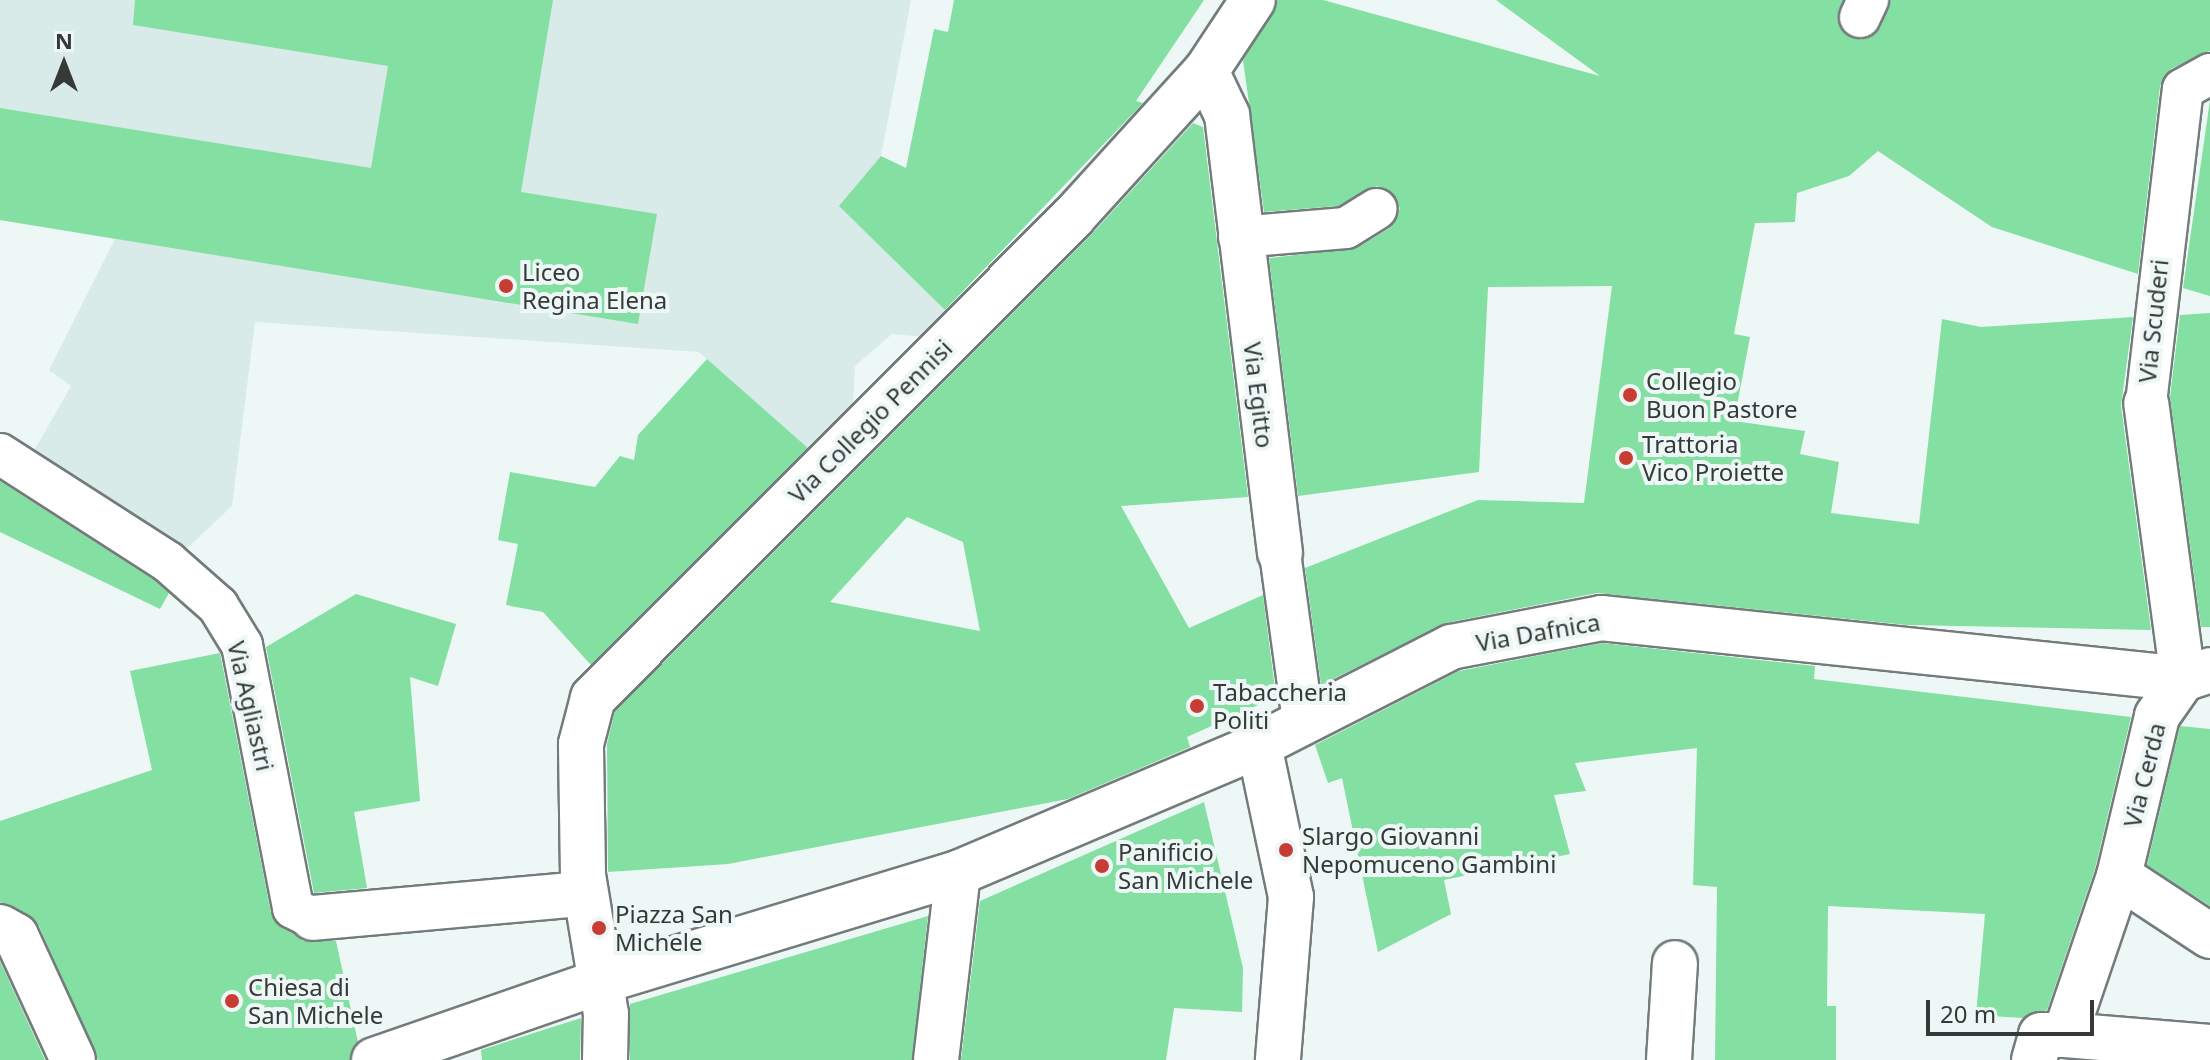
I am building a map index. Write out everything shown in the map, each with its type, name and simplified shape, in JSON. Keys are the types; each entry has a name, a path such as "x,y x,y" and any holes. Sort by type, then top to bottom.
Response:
{"street":[{"name":"Via Collegio Pennisi","path":"605,1060 604,997 583,884 581,744 593,698 1073,217 1206,71 1253,0"},
{"name":"Via Egitto","path":"1206,71 1227,115 1239,237 1303,722"},
{"name":"Via Scuderi","path":"2196,675 2146,403 2183,89 2210,74"},
{"path":"1239,237 1346,228 1377,209"},
{"name":"Via Agliastri","path":"0,454 168,562 218,606 242,645 293,908 313,918"},
{"name":"Via Dafnica","path":"374,1060 604,997 958,873 1259,745 1451,647 1601,618 2196,675"},
{"name":"Via Cerda","path":"2049,1048 2119,876 2157,716 2196,675"},
{"path":"1259,745 1291,897 1278,1060"},
{"path":"936,1060 958,873"},
{"path":"2119,876 2210,936"},
{"path":"313,918 583,884"},
{"path":"0,927 16,936 73,1060"},
{"path":"1669,1060 1675,963"},
{"path":"2049,1048 2210,1047"}],"shaded area":[{"name":"Liceo Regina Elena","path":"0,0 911,0 881,156 840,206 947,312 926,337 892,334 855,366 853,404 808,448 699,352 255,322 232,506 184,551 31,456 71,386 49,370 115,239 0,220"}],"building":[{"path":"135,0 553,0 521,192 657,214 638,324 0,220 0,108 371,168 388,66 133,25"},
{"path":"954,0 1204,0 1136,101 1143,103 945,310 839,206 881,156 906,168 934,29 948,32"},
{"path":"1278,0 1323,0 1600,76 1496,0 1843,0 1841,29 1861,40 1880,27 1891,0 2210,0 2210,51 2171,69 2160,86 2138,274 1992,227 1878,151 1849,176 1797,193 1795,222 1755,223 1734,334 1750,337 1734,421 1805,431 1800,454 1839,462 1831,513 1919,524 1942,319 1981,327 2133,317 2121,406 2151,630 1907,625 1597,593 1446,623 1321,685 1305,568 1478,500 1584,503 1612,286 1488,287 1479,472 1298,496 1269,258 1357,248 1390,228 1400,208 1377,186 1339,206 1264,212 1243,60"},
{"path":"2210,100 2210,296 2183,288"},
{"path":"1193,123 1203,127 1248,497 1121,506 1189,628 1263,595 1276,697 1187,737 1190,747 1068,799 728,864 608,872 607,744 615,711 1091,235","holes":["907,517 963,542 980,631 830,602"]},
{"path":"2210,313 2210,627 2201,627 2170,397 2180,315"},
{"path":"707,359 808,448 591,665 543,612 506,605 518,544 498,540 510,472 595,487 620,456 634,460 638,435"},
{"path":"0,481 154,580 169,593 160,609 0,532"},
{"path":"356,594 456,624 438,686 410,677 420,801 354,812 367,888 314,893 266,647"},
{"path":"1602,643 1815,666 1814,679 2131,717 2095,869 2047,1010 2023,1018 1976,1015 1985,914 1828,906 1827,1006 1836,1006 1836,1060 1715,1060 1717,887 1693,885 1697,748 1575,763 1586,791 1554,795 1570,854 1444,880 1451,914 1378,952 1342,778 1328,783 1315,745 1459,671"},
{"path":"220,653 271,913 303,941 336,941 358,1042 350,1060 98,1060 39,926 0,902 0,821 152,770 130,671"},
{"path":"2180,726 2210,729 2210,906 2147,865"},
{"path":"1204,802 1243,968 1242,1012 1174,1008 1166,1060 961,1060 980,901"},
{"path":"928,916 912,1060 630,1060 630,1004"},
{"path":"0,961 45,1060 0,1060"},
{"path":"581,1018 580,1060 482,1060 481,1050"}],"place":[{"name":"Liceo Regina Elena","path":"506,286"},
{"name":"Collegio Buon Pastore","path":"1630,395"},
{"name":"Trattoria Vico Proiette","path":"1626,458"},
{"name":"Tabaccheria Politi","path":"1197,706"},
{"name":"Slargo Giovanni Nepomuceno Gambini","path":"1286,850"},
{"name":"Panificio San Michele","path":"1102,866"},
{"name":"Piazza San Michele","path":"599,928"},
{"name":"Chiesa di San Michele","path":"232,1001"}]}
